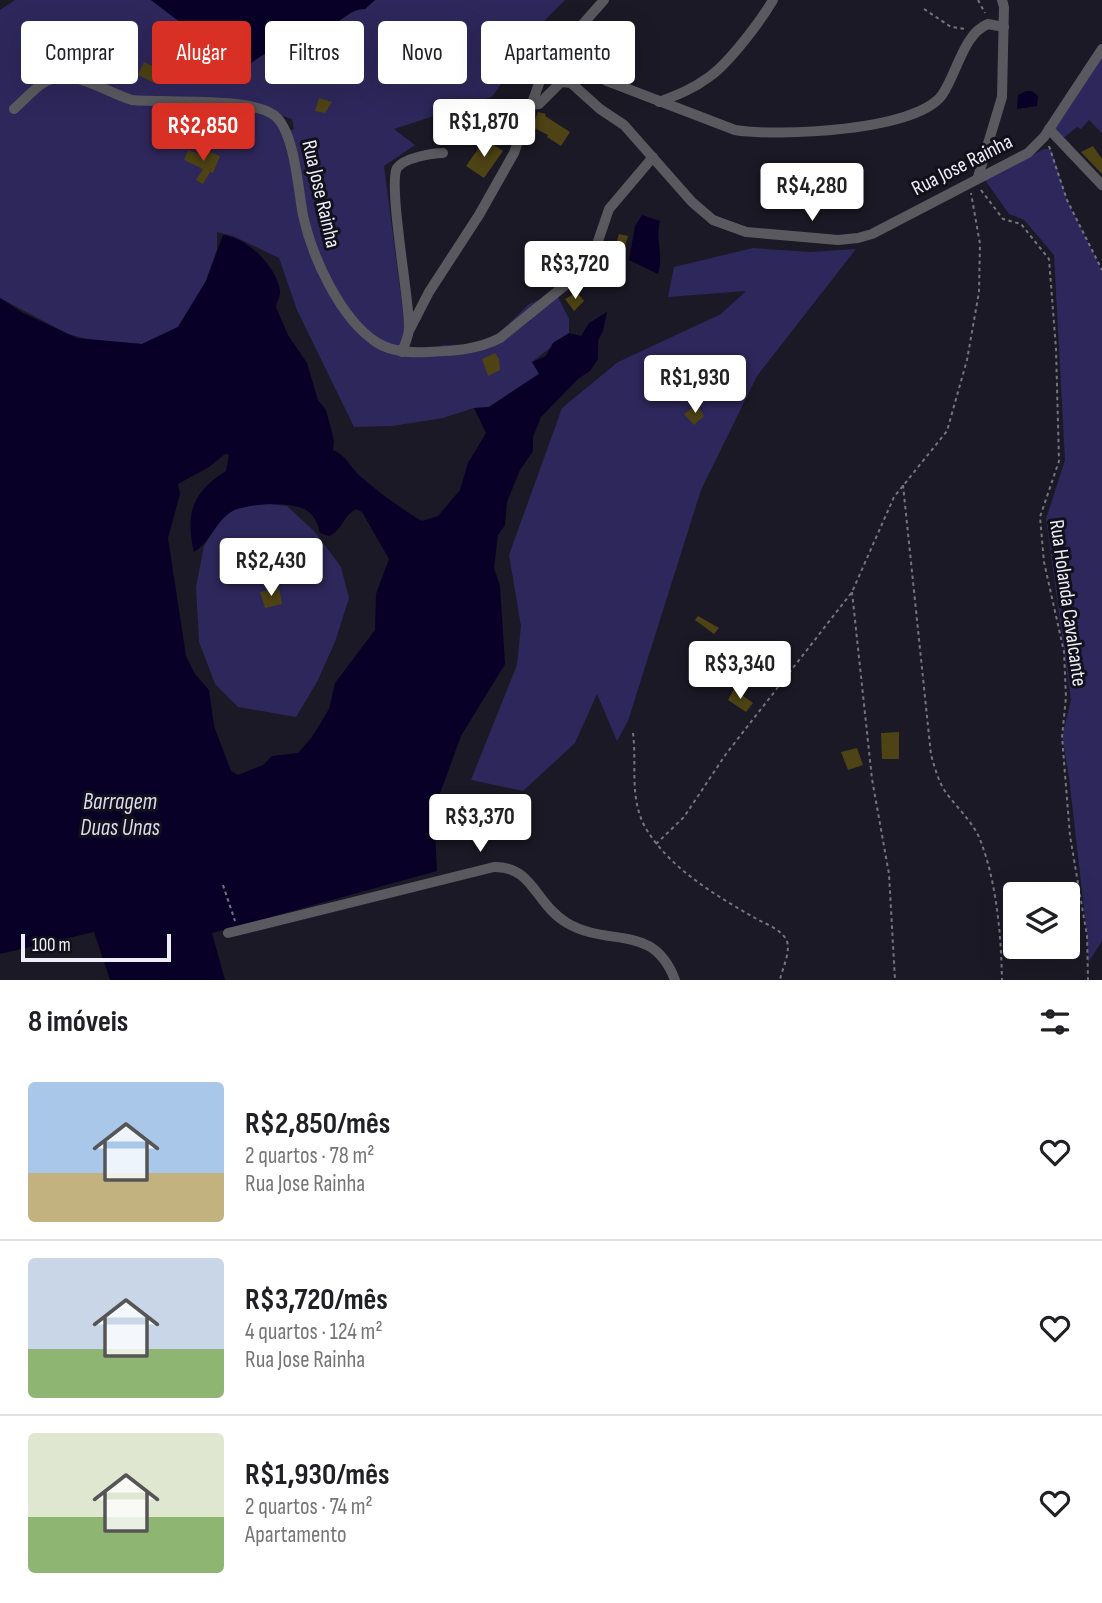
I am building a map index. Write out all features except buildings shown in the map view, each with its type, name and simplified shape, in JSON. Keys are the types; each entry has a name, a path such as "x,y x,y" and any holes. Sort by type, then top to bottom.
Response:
{"street":[{"path":"586,21 604,0"},
{"path":"659,102 687,91 711,76 773,0"},
{"path":"973,180 1002,97 1002,0"},
{"path":"614,84 735,130 752,133 820,131 878,123 935,102 942,96 968,45 984,26 1004,27"},
{"name":"Rua Jose Rainha","path":"530,105 539,104 561,82 570,83 624,125 692,202 713,219 746,232 838,240 858,238 884,228 973,180 1019,159 1046,133 1102,49"},
{"name":"Rua Jose Rainha","path":"14,109 40,84 60,76 80,79 132,100 239,105 269,112 277,117 287,134 308,234 315,257 327,281 358,326 376,342 402,352 470,349 500,338 579,274 596,247 609,209 653,157"},
{"path":"402,352 410,328 429,292 479,215 514,153 538,84"},
{"path":"1046,133 1102,185"},
{"path":"410,328 398,231 395,175 401,164 424,155 443,153"},
{"path":"233,933 505,866 517,870 528,880 553,914 570,925 584,931 647,943 660,952 675,980"}],"path":[{"path":"924,9 951,27 984,26 978,0"},
{"path":"1046,133 1067,200 1102,270"},
{"path":"656,844 684,817 726,754 852,592 894,497 941,442 947,431 967,360 979,292 981,259 973,180"},
{"name":"Rua Holanda Cavalcante","path":"973,180 1003,219 1021,224 1049,260 1056,349 1059,461 1040,517 1044,562 1064,652 1066,697 1062,737 1070,836 1087,936 1088,980"},
{"path":"903,484 931,755 945,792 971,824 981,842 1001,940 1002,980"},
{"path":"852,592 872,779 889,874 895,980"},
{"path":"633,733 634,786 644,824 656,844 682,870 786,938 788,946 780,980"},
{"path":"223,885 233,933"}],"shaded area":[{"path":"15,0 151,0 179,21 152,21 152,84 251,84 251,55 265,53 265,84 364,84 364,21 338,21 356,9 365,9 375,0 565,0 545,21 481,21 481,84 501,84 492,97 394,129 415,145 384,166 405,327 399,350 411,352 444,345 488,344 529,304 556,293 569,319 569,333 532,362 540,373 489,407 392,426 354,427 297,310 279,258 233,236 217,232 217,249 206,281 178,327 142,344 90,340 68,334 0,298 0,10","holes":["270,112 292,119 294,129 288,131 317,252 287,134"]},
{"path":"1102,54 1102,133 1089,120 1081,129 1077,127 1061,140 1051,129"},
{"path":"1044,149 1051,149 1067,200 1102,271 1102,941 1088,963 1069,777 1062,737 1071,700 1046,519 1065,460 1054,255 1024,220 1009,214 985,180"},
{"path":"753,248 810,252 856,249 757,376 701,490 628,721 617,741 597,694 575,743 523,791 471,780 517,665 521,626 509,555 562,408 618,362 721,314 746,291 668,297 674,267"},
{"path":"262,503 287,506 315,532 341,567 349,598 335,642 317,682 296,717 238,707 215,684 199,642 196,587 204,546 219,522 232,510"}],"water":[{"path":"151,0 375,0 365,9 355,11 338,21 265,21 265,54 251,63 251,21 179,21"},
{"path":"1032,91 1038,96 1037,106 1017,109 1018,95"},
{"path":"642,215 660,221 658,274 629,260 635,226"},
{"name":"Barragem Duas Unas","path":"223,235 242,241 267,263 280,291 276,307 288,335 307,363 318,400 326,410 334,440 333,450 375,488 422,521 438,516 460,490 468,463 486,433 474,408 489,407 539,374 532,362 546,356 553,343 569,333 581,336 589,323 607,312 598,340 598,359 590,371 578,379 541,417 533,437 533,451 520,470 507,502 505,525 498,535 494,568 500,586 505,664 461,736 434,810 437,871 212,933 225,980 110,980 94,932 0,954 0,298 23,313 77,338 142,344 178,327 206,281","holes":["225,454 229,455 226,471 205,487 194,505 190,526 194,552 231,512 257,505 280,504 306,510 316,520 320,533 329,536 351,512 356,509 362,512 389,559 376,594 375,630 335,683 329,709 312,737 298,753 272,756 263,765 238,775 231,771 214,726 209,690 195,674 186,656 168,538 180,494 178,484 209,467"]}]}
